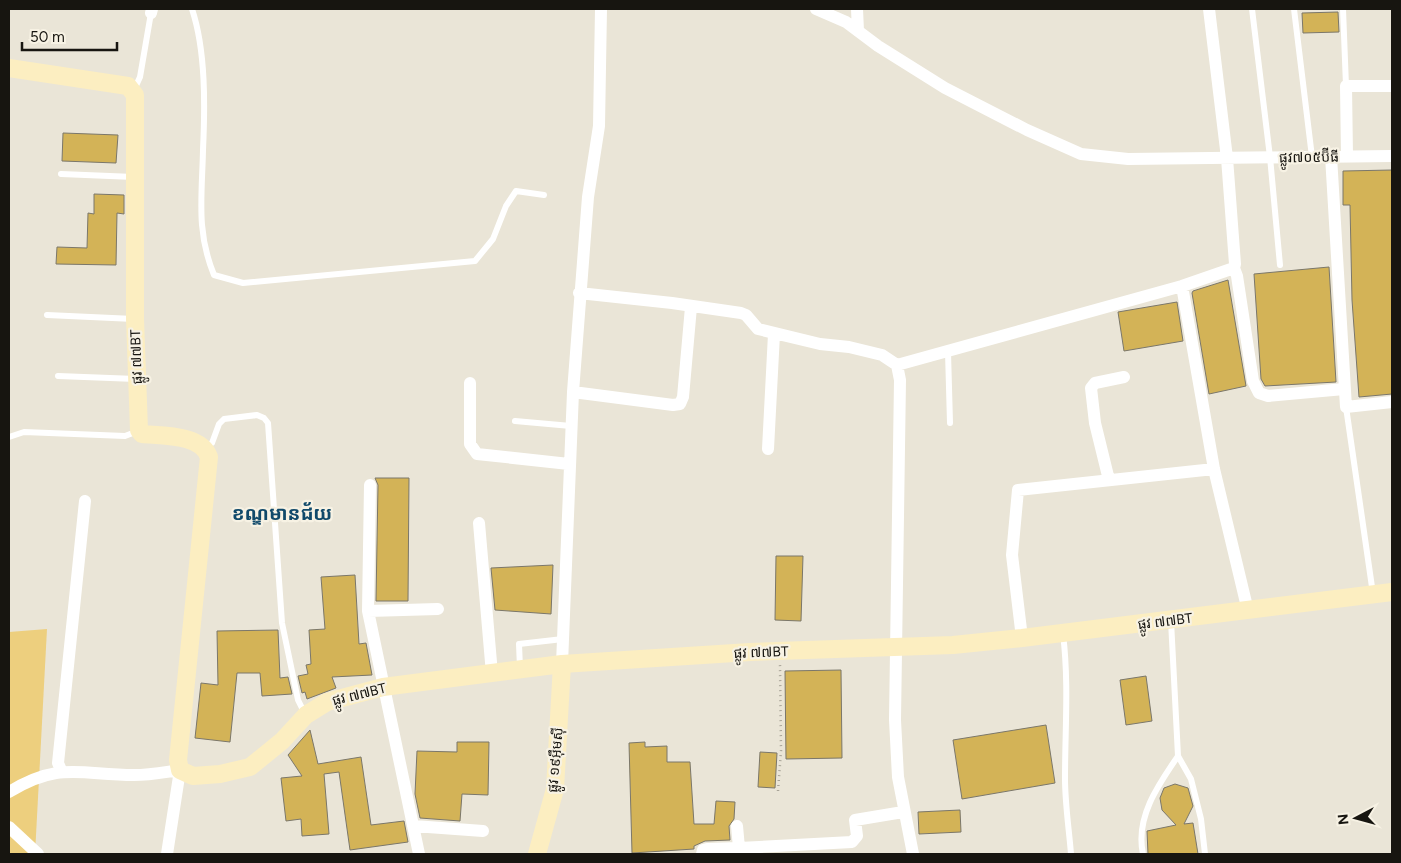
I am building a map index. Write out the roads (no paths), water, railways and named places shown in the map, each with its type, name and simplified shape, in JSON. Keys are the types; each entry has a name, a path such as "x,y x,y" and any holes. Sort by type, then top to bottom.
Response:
{"street":[{"path":"562,664 573,392 579,293 588,197 599,126 601,9"},
{"name":"ផ្លូវ៧០៥ប៊ីធី","path":"816,9 846,22 945,88 1027,130 1081,154 1128,159 1392,156"},
{"path":"857,9 858,31"},
{"path":"1209,9 1226,158 1234,268 1237,276 1253,381 1259,393 1268,396 1344,389"},
{"path":"9,68 128,86 134,91"},
{"path":"1347,156 1346,86 1392,86"},
{"name":"ផ្លូវ ៧៧BT","path":"134,91 135,319 139,430"},
{"path":"1331,156 1346,407 1392,402"},
{"path":"898,366 1182,286 1234,268"},
{"path":"1182,286 1214,469 1248,611"},
{"path":"579,293 741,313 746,315 758,329 774,334 882,355 898,366 900,380 896,648 897,768 913,854"},
{"path":"573,392 673,405 680,404 683,397 691,307"},
{"path":"768,449 774,334"},
{"path":"1109,480 1095,423 1091,388 1095,382 1124,377"},
{"path":"470,383 470,444 474,452 569,464"},
{"path":"139,430 142,434 191,440 204,447 209,457 178,760 180,770 167,854"},
{"path":"1022,638 1012,555 1018,490 1214,469"},
{"path":"370,485 368,610 420,854"},
{"path":"61,770 58,763 85,501"},
{"path":"479,523 492,674"},
{"name":"ផ្លូវ ៧៧BT","path":"180,770 193,776 220,774 250,768 282,741 306,715 327,702 383,687 562,664 780,651 896,648 1022,638 1392,592"},
{"path":"368,610 438,609"},
{"name":"ផ្លូវ ១៩អ៊ឹមស៊ី","path":"537,854 555,789 562,664"},
{"path":"9,792 29,779 61,770 136,775 180,770"},
{"path":"702,854 703,850 707,849 814,849 852,842 857,836 855,820 904,812"},
{"path":"414,826 483,831"},
{"path":"737,826 738,848"},
{"path":"9,827 38,854"}],"lane":[{"path":"192,9 202,68 205,121 200,223 207,257 214,276 243,283 475,261 493,239 506,206 516,191 544,196"},
{"path":"1252,9 1270,157 1280,265"},
{"path":"1294,9 1312,156"},
{"path":"1343,9 1346,86"},
{"path":"134,91 140,76 151,11"},
{"path":"61,174 135,177"},
{"path":"47,315 135,319"},
{"path":"948,352 950,423"},
{"path":"58,376 137,379"},
{"path":"1346,407 1373,595"},
{"path":"204,447 212,443 218,424 224,419 257,415 264,418 268,423 282,623 298,700 306,715"},
{"path":"515,421 571,426"},
{"path":"9,437 24,432 125,436 139,430"},
{"path":"1171,620 1178,756 1191,779 1201,820 1206,854"},
{"path":"1063,633 1066,657 1068,728 1065,778 1070,854"},
{"path":"520,670 519,644 563,639"},
{"path":"1142,854 1140,841 1142,819 1167,772 1178,756"}],"district":[{"name":"ខណ្ឌមានជ័យ","path":"282,513"}]}
